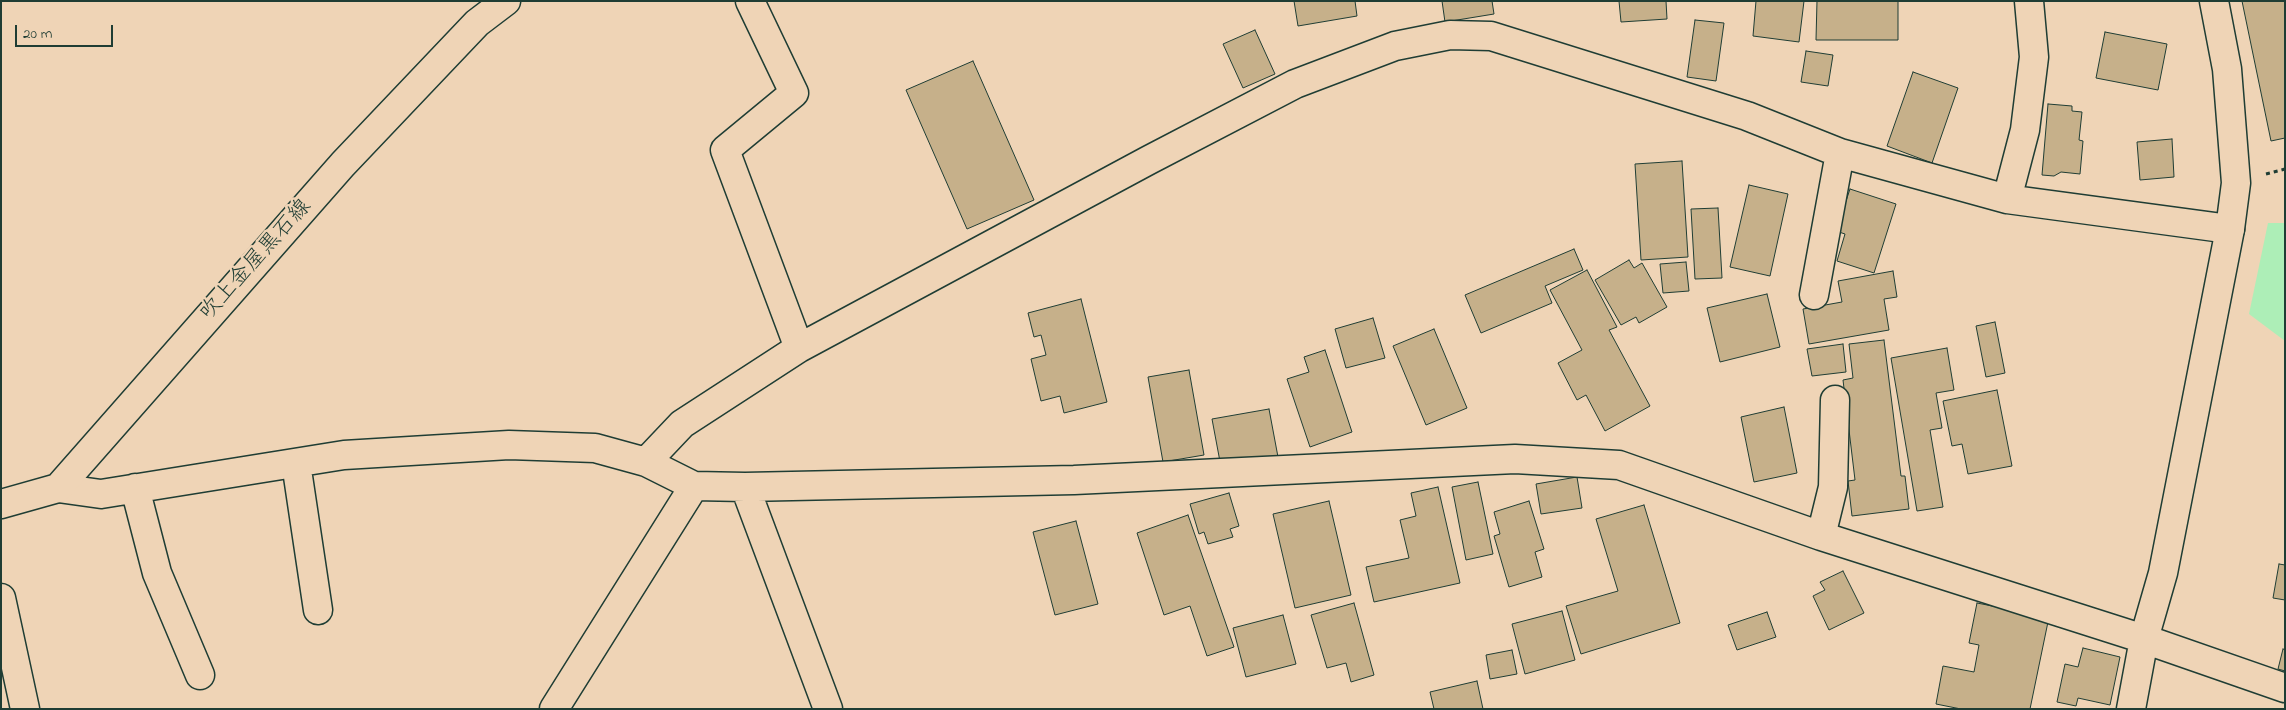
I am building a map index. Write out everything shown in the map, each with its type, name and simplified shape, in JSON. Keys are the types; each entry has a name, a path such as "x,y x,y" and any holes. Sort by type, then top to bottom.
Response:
{"street":[{"name":"吹上金屋黒石線","path":"58,488 343,164 477,23 506,1"},
{"path":"750,1 794,93 725,150 799,348"},
{"path":"2007,199 2025,130 2034,57 2029,1"},
{"path":"2131,709 2144,639 2163,573 2230,229 2236,183 2227,69 2214,1"},
{"path":"646,462 682,424 799,348 1295,84 1395,46 1450,35 1491,36 1747,116 1840,152 2007,199 2230,229"},
{"path":"1814,295 1840,152"},
{"path":"1821,536 1833,487 1834,400"},
{"path":"1,504 58,488 101,494 344,455 509,445 595,448 646,462 694,486 745,487 1074,480 1515,459 1619,465 1821,536 2144,639 2285,688"},
{"path":"296,463 318,610"},
{"path":"554,709 694,486"},
{"path":"745,487 828,709"},
{"path":"135,488 157,573 200,675"},
{"path":"1,598 25,709"}],"green space":[{"path":"2268,223 2285,223 2285,341 2249,314"}],"building":[{"path":"1294,1 1355,1 1357,16 1298,26"},
{"path":"1442,1 1492,1 1494,14 1445,22"},
{"path":"1619,1 1666,1 1667,19 1621,22"},
{"path":"1756,1 1804,1 1799,42 1753,36"},
{"path":"1817,1 1898,1 1898,40 1816,40"},
{"path":"2242,1 2285,1 2285,138 2271,141"},
{"path":"1695,20 1724,23 1716,81 1687,77"},
{"path":"1255,30 1275,74 1243,88 1223,44"},
{"path":"2105,32 2167,44 2158,90 2096,78"},
{"path":"1806,51 1833,55 1828,86 1801,82"},
{"path":"973,61 1034,200 967,229 906,90"},
{"path":"1913,72 1958,88 1932,163 1887,146"},
{"path":"2048,104 2072,106 2072,111 2082,112 2079,140 2083,141 2080,174 2061,172 2054,176 2042,175"},
{"path":"2172,139 2174,177 2140,180 2137,142"},
{"path":"1682,161 1688,257 1641,260 1635,164"},
{"path":"1749,185 1788,194 1770,276 1730,267"},
{"path":"1850,189 1896,204 1874,273 1837,261 1845,234 1836,231"},
{"path":"1718,208 1722,278 1695,279 1691,209"},
{"path":"1574,249 1583,270 1545,286 1552,303 1481,333 1465,295"},
{"path":"1629,260 1634,268 1642,263 1667,307 1639,323 1636,317 1621,325 1595,280"},
{"path":"1686,262 1689,291 1663,293 1660,264"},
{"path":"1587,270 1617,327 1609,330 1650,406 1605,431 1586,395 1577,400 1558,363 1582,350 1550,290"},
{"path":"1893,271 1897,297 1884,299 1889,330 1809,344 1803,309 1842,302 1838,281"},
{"path":"1767,294 1780,347 1720,362 1707,308"},
{"path":"1081,299 1107,402 1064,413 1060,396 1041,401 1031,359 1046,355 1041,335 1034,337 1028,313"},
{"path":"1373,318 1385,358 1346,368 1335,329"},
{"path":"1995,322 2005,373 1986,377 1976,326"},
{"path":"1434,329 1467,408 1426,425 1393,346"},
{"path":"1884,340 1901,476 1905,476 1909,509 1852,516 1848,481 1855,480 1843,380 1853,378 1849,344"},
{"path":"1843,344 1846,372 1812,376 1807,349"},
{"path":"1947,348 1954,390 1936,393 1942,428 1930,430 1943,507 1917,511 1891,358"},
{"path":"1325,350 1352,432 1310,447 1287,379 1309,372 1304,357"},
{"path":"1189,370 1204,455 1163,462 1148,377"},
{"path":"1997,390 2012,466 1968,474 1962,444 1952,446 1943,401"},
{"path":"1784,407 1797,473 1754,482 1741,417"},
{"path":"1269,409 1278,457 1221,467 1212,419"},
{"path":"1577,477 1582,508 1541,514 1536,484"},
{"path":"1478,482 1493,554 1466,560 1452,487"},
{"path":"1438,487 1460,583 1374,602 1366,567 1409,558 1400,520 1416,516 1411,493"},
{"path":"1229,493 1239,526 1230,529 1233,537 1208,544 1204,532 1199,534 1190,504"},
{"path":"1329,501 1351,595 1295,608 1273,514"},
{"path":"1529,501 1544,549 1535,552 1542,577 1509,587 1494,536 1500,534 1494,512"},
{"path":"1644,505 1680,623 1581,654 1566,606 1618,591 1596,519"},
{"path":"1188,515 1234,647 1207,656 1190,606 1164,615 1137,533"},
{"path":"1076,521 1098,604 1055,615 1033,532"},
{"path":"2279,564 2285,565 2285,600 2273,598"},
{"path":"1843,571 1864,613 1829,630 1813,596 1825,590 1820,582"},
{"path":"1354,603 1374,675 1351,682 1346,663 1327,668 1311,615"},
{"path":"1977,603 2049,617 2030,709 1961,709 1936,704 1943,666 1974,672 1979,645 1969,643"},
{"path":"1562,611 1575,660 1525,674 1512,624"},
{"path":"1767,612 1776,637 1737,650 1728,625"},
{"path":"1283,615 1296,664 1246,677 1233,628"},
{"path":"2083,648 2120,657 2110,705 2078,698 2076,706 2057,702 2065,664 2078,667"},
{"path":"2283,649 2285,650 2285,671 2278,669"},
{"path":"1512,650 1517,674 1490,679 1486,655"},
{"path":"1477,681 1483,709 1434,709 1430,692"}]}
